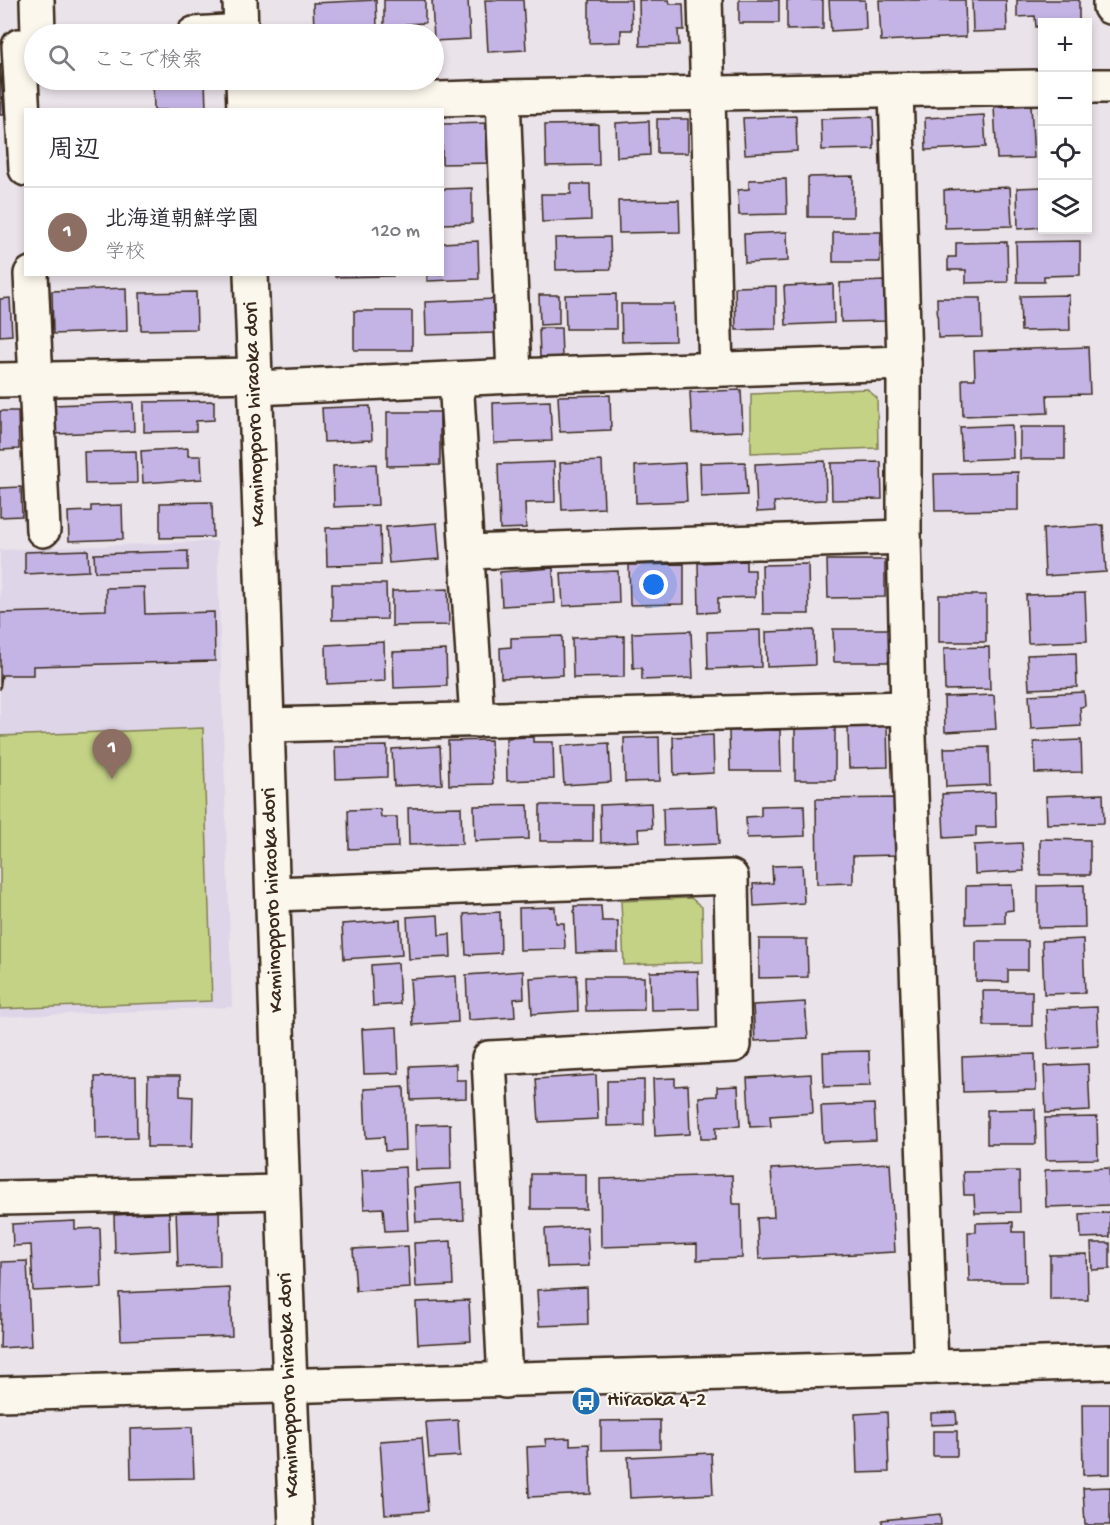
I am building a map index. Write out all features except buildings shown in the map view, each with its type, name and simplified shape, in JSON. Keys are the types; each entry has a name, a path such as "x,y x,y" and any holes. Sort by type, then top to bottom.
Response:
{"street":[{"path":"29,24 37,0"},
{"path":"705,0 710,95 716,369"},
{"path":"1110,0 1110,8"},
{"path":"23,43 24,85"},
{"path":"1092,86 1110,86"},
{"path":"243,98 710,95 1038,87"},
{"path":"24,90 25,108"},
{"path":"896,90 904,363 904,537 908,708 932,1367"},
{"path":"503,97 514,376"},
{"path":"31,276 43,530"},
{"name":"Kaminopporo hiraoka dori","path":"251,276 274,894 281,1192 296,1525"},
{"path":"0,380 37,378 255,382 456,379 904,363"},
{"path":"456,379 477,720"},
{"path":"468,552 904,537"},
{"path":"268,725 908,708"},
{"path":"274,894 731,877 734,1045 489,1058 505,1381"},
{"path":"0,1198 281,1192"},
{"path":"0,1394 1110,1362"}],"shaded area":[{"path":"217,541 232,1007 0,1017 0,550"}],"green space":[{"path":"867,389 877,398 878,448 751,453 751,394"},
{"path":"203,728 212,1001 0,1009 0,736"},
{"path":"691,898 702,907 703,962 624,965 621,901"}],"place":[{"name":"北海道朝鮮学園","path":"112,779"},
{"name":"Hiraoka 4-2","path":"586,1401"}]}
